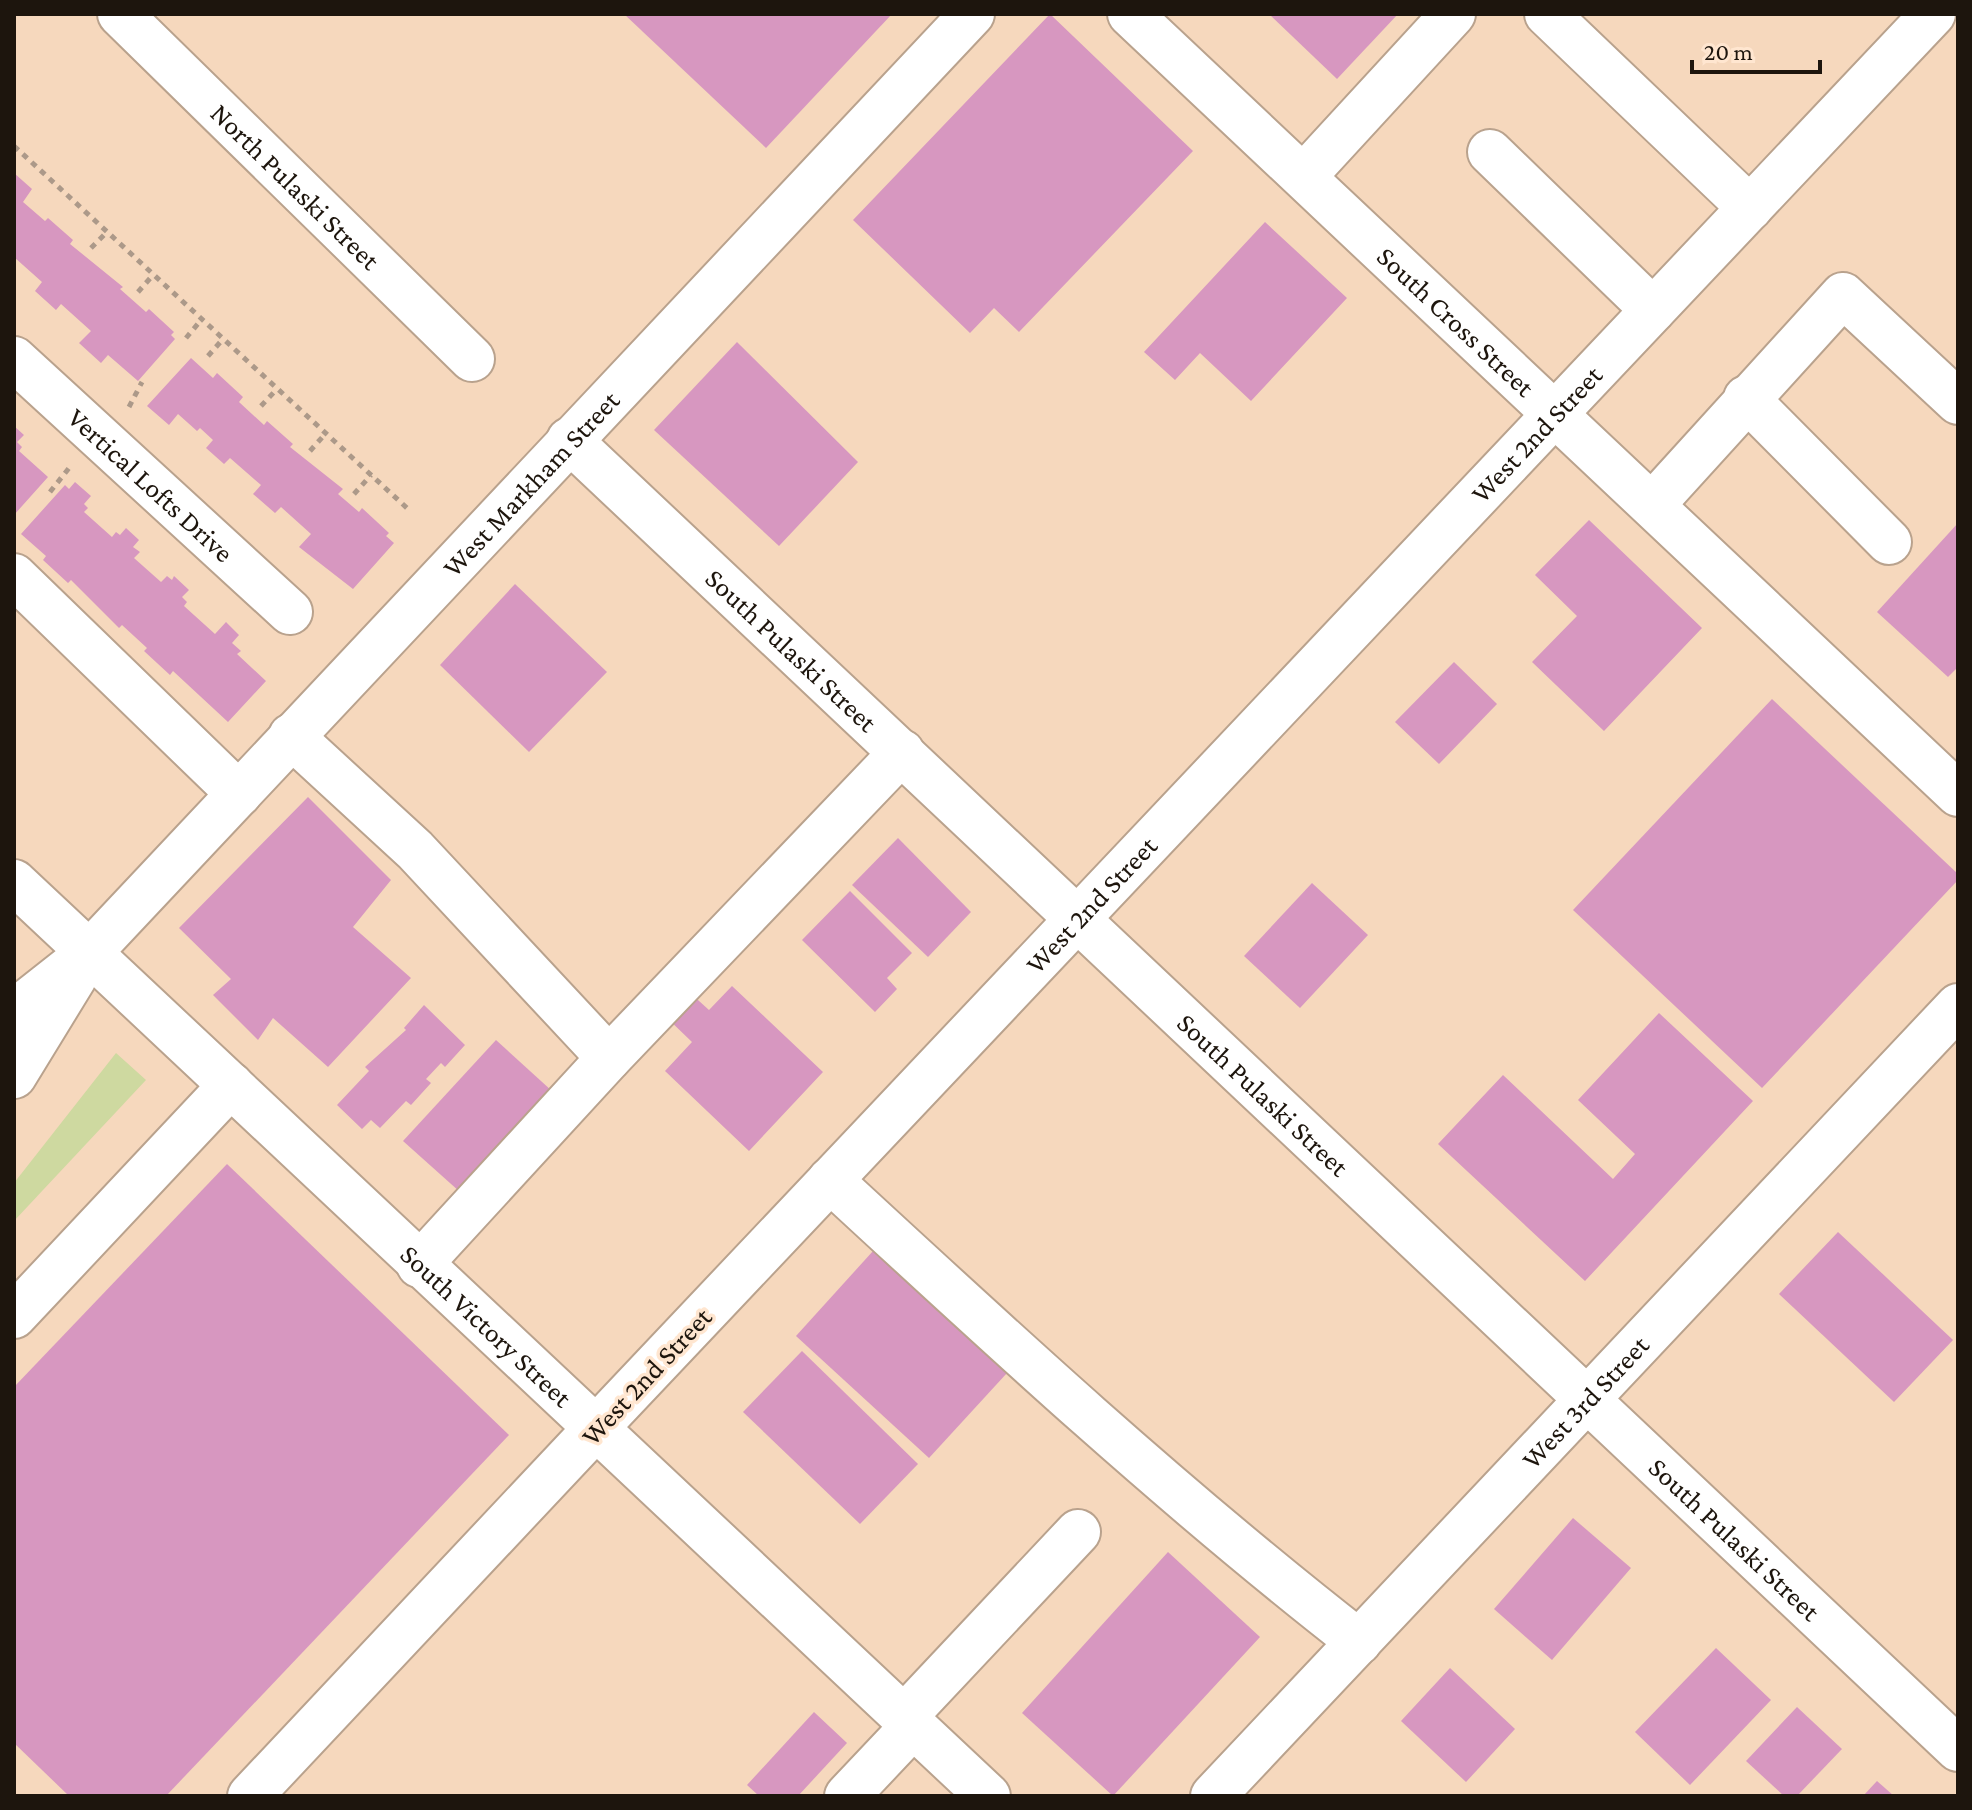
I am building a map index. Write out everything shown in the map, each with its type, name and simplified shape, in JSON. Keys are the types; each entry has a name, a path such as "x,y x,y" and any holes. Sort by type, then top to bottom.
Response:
{"street":[{"name":"North Pulaski Street","path":"120,14 472,359"},
{"name":"West Markham Street","path":"90,952 972,14"},
{"name":"South Cross Street","path":"1130,14 1958,794"},
{"path":"1304,176 1453,14"},
{"path":"1547,14 1750,208"},
{"name":"West 2nd Street","path":"250,1796 1933,14"},
{"path":"1490,152 1653,310"},
{"path":"1653,504 1746,398 1843,295 1958,402"},
{"name":"Vertical Lofts Drive","path":"14,359 290,612"},
{"path":"1746,398 1889,542"},
{"name":"South Pulaski Street","path":"569,440 1958,1749"},
{"path":"14,576 239,794"},
{"path":"291,736 415,850 609,1058"},
{"path":"419,1265 609,1058 902,752"},
{"name":"South Victory Street","path":"14,882 988,1796"},
{"path":"14,1012 90,952"},
{"path":"14,1076 90,952"},
{"name":"West 3rd Street","path":"1213,1796 1958,1006"},
{"path":"14,1316 231,1085"},
{"path":"830,1180 1039,1373 1276,1578 1359,1642"},
{"path":"847,1796 910,1720 1078,1532"}],"path":[{"path":"14,146 408,509"},
{"path":"91,248 107,232"},
{"path":"138,292 153,275"},
{"path":"186,338 202,319"},
{"path":"208,356 223,339"},
{"path":"122,416 142,382"},
{"path":"261,406 277,389"},
{"path":"310,451 326,433"},
{"path":"354,494 371,475"}],"shaded area":[{"path":"14,14 1958,14 1958,1796 14,1796"}],"green space":[{"path":"116,1053 146,1080 14,1221 14,1183"}],"building":[{"path":"624,14 892,14 766,148"},
{"path":"1050,14 1193,151 1019,332 994,308 970,333 853,220"},
{"path":"1269,14 1398,14 1337,79"},
{"path":"14,173 32,189 23,202 45,221 48,218 73,240 70,244 123,287 120,289 146,312 149,309 174,332 171,335 175,339 138,381 108,355 101,363 79,343 91,331 61,304 56,310 35,291 42,282 14,257"},
{"path":"1265,222 1347,298 1251,401 1200,353 1175,380 1144,352"},
{"path":"737,342 858,462 779,546 654,430"},
{"path":"191,358 213,378 217,373 243,397 239,402 264,425 267,421 293,444 290,447 343,489 338,494 359,512 362,508 389,533 386,536 394,543 353,589 299,547 311,534 281,507 275,513 253,494 261,485 230,458 224,464 206,448 213,440 200,428 197,431 178,414 169,425 147,406"},
{"path":"14,426 24,435 17,442 22,447 19,451 48,477 14,515"},
{"path":"75,482 91,496 84,504 88,508 84,512 112,537 116,532 120,535 126,528 139,540 133,547 140,552 134,558 161,582 167,576 172,580 174,576 189,590 182,597 187,602 184,606 215,634 226,622 239,635 232,643 241,651 237,654 266,681 228,722 173,671 170,675 144,651 147,648 122,625 119,628 71,580 68,583 43,560 46,556 21,534 65,485 69,489"},
{"path":"1589,520 1702,628 1604,731 1532,662 1577,616 1535,575"},
{"path":"1958,523 1958,667 1948,677 1877,612"},
{"path":"515,584 607,672 529,752 440,665"},
{"path":"1454,662 1497,704 1439,764 1395,722"},
{"path":"1772,699 1958,874 1958,880 1762,1088 1573,910"},
{"path":"308,797 391,880 353,927 411,978 328,1067 273,1018 258,1040 213,995 231,979 179,928"},
{"path":"898,838 971,912 928,957 852,885"},
{"path":"1312,883 1368,935 1300,1008 1244,956"},
{"path":"850,891 912,953 887,978 897,989 875,1012 802,940"},
{"path":"732,986 823,1072 749,1151 665,1071 692,1042 665,1016 688,991 709,1010"},
{"path":"424,1005 465,1045 445,1067 441,1063 426,1079 431,1083 411,1105 406,1101 380,1128 371,1120 362,1129 337,1105 369,1071 365,1067 406,1030 404,1028"},
{"path":"1659,1013 1753,1101 1585,1281 1438,1144 1503,1075 1613,1179 1635,1154 1578,1100"},
{"path":"496,1040 552,1091 460,1192 403,1141"},
{"path":"227,1164 509,1435 166,1796 69,1796 14,1743 14,1387"},
{"path":"1838,1232 1953,1340 1894,1402 1779,1294"},
{"path":"873,1251 1007,1373 929,1458 796,1336"},
{"path":"802,1351 918,1464 860,1524 743,1412"},
{"path":"1573,1518 1631,1568 1552,1660 1494,1609"},
{"path":"1168,1552 1260,1637 1113,1796 1022,1713"},
{"path":"1716,1648 1771,1700 1690,1785 1635,1732"},
{"path":"1450,1668 1515,1729 1466,1782 1401,1721"},
{"path":"1797,1707 1842,1749 1797,1796 1784,1796 1746,1761"},
{"path":"814,1712 847,1743 798,1796 759,1796 747,1785"},
{"path":"1877,1781 1894,1796 1863,1796"}]}
